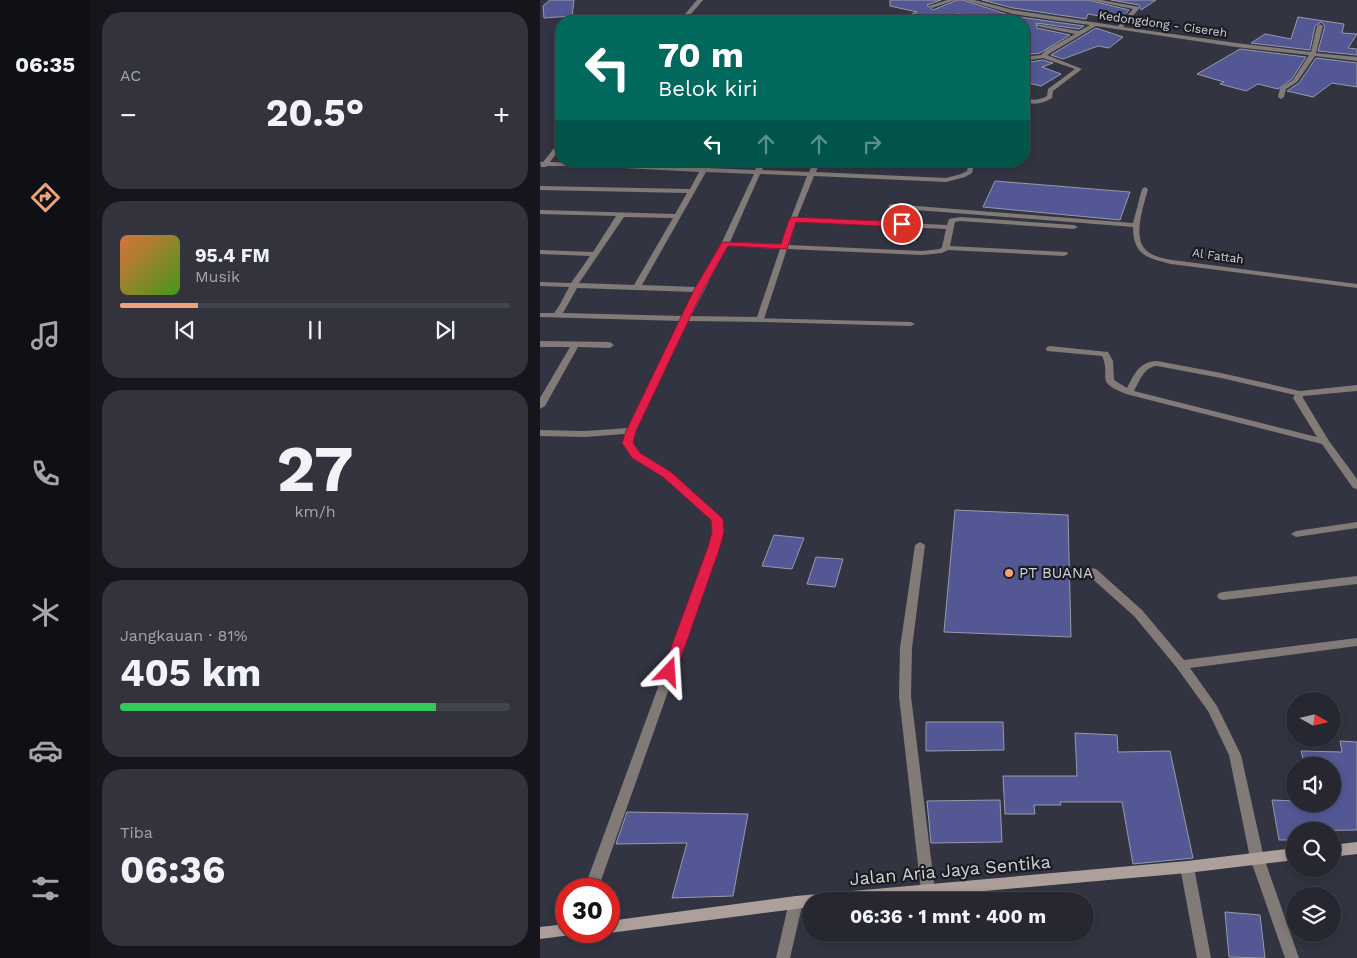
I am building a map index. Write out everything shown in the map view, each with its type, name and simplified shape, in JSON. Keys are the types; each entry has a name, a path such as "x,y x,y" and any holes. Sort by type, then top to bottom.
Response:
{"street":[{"path":"687,15 700,0"},
{"path":"932,6 952,0"},
{"name":"Kedongdong - Cisereh","path":"968,0 1013,12 1357,59"},
{"path":"1092,0 1137,8 1120,27"},
{"path":"1043,56 1048,51 1096,24"},
{"path":"1039,25 1081,33"},
{"path":"1281,97 1283,88 1295,81 1312,54 1320,26"},
{"path":"1030,57 1043,56 1079,69 1050,90 1050,98 1035,103 1030,102"},
{"path":"541,166 555,151"},
{"path":"541,166 555,165"},
{"path":"635,167 946,180 963,176 970,172 971,167"},
{"path":"637,287 706,167"},
{"path":"594,878 706,571 718,532 717,519 667,475 636,455 628,443 631,431 699,290 725,244 760,167"},
{"path":"540,316 760,320 793,220 814,167"},
{"path":"540,188 690,192"},
{"path":"540,212 676,216"},
{"path":"556,316 563,307 574,285 621,215"},
{"path":"946,248 952,221 960,219 1074,227"},
{"path":"793,220 950,227"},
{"path":"725,244 922,253 942,251 946,248 1064,254"},
{"path":"540,252 595,254"},
{"path":"540,284 699,290"},
{"path":"540,344 610,345"},
{"path":"540,406 575,345"},
{"path":"1050,349 1105,354 1108,358 1109,380 1112,385 1129,392 1325,442"},
{"path":"1129,392 1146,365 1153,363 1178,366 1300,394 1357,388"},
{"path":"1300,394 1298,398 1301,405 1357,486"},
{"path":"540,434 631,431"},
{"path":"1296,534 1357,525"},
{"path":"920,545 906,648 905,696 928,891"},
{"path":"1092,572 1138,613 1181,665 1213,709 1235,756 1257,858 1292,958"},
{"path":"1223,596 1357,580"},
{"path":"1181,665 1357,642"},
{"path":"1341,850 1357,848"},
{"name":"Jalan Aria Jaya Sentika","path":"620,926 796,902 1187,867 1286,855"},
{"path":"1187,867 1204,958"},
{"path":"783,958 796,902"},
{"path":"540,933 555,931"}],"lane":[{"name":"Al Fattah","path":"1145,188 1136,225 1136,237 1140,249 1150,256 1171,262 1357,286"},
{"path":"890,206 1136,225"},
{"path":"760,320 911,324"}],"building":[{"path":"550,0 574,0 572,15 555,15 555,17 544,18 543,6"},
{"path":"890,0 941,0 927,5 933,10 957,0 963,0 1009,15 917,15 912,14 917,12 890,6"},
{"path":"982,0 1088,0 1129,10 1121,20 1088,14 1086,19 1013,8"},
{"path":"1111,0 1156,0 1141,10 1139,5"},
{"path":"1298,17 1344,24 1342,33 1357,34 1348,48 1357,49 1357,55 1318,51 1325,26 1321,22 1315,26 1310,50 1251,43 1265,34 1291,39"},
{"path":"1030,18 1084,26 1079,29 1036,23 1037,28 1070,35 1040,53 1030,54"},
{"path":"1096,28 1123,37 1109,48 1098,46 1063,59 1051,55"},
{"path":"1240,49 1306,57 1292,79 1278,89 1258,84 1246,91 1220,84 1224,82 1197,74"},
{"path":"1316,58 1357,63 1357,87 1332,83 1313,97 1287,91 1299,83"},
{"path":"1043,60 1053,63 1042,67 1061,74 1041,86 1030,83 1030,62"},
{"path":"995,181 1130,192 1120,220 983,207"},
{"name":"PT BUANA","path":"955,510 1068,515 1071,637 944,632"},
{"path":"774,535 804,538 792,569 762,566"},
{"path":"816,557 843,559 835,587 807,584"},
{"path":"926,722 1003,722 1004,750 926,751"},
{"path":"1075,733 1117,735 1118,752 1170,751 1193,858 1133,864 1122,802 1060,802 1061,805 1034,805 1035,814 1005,814 1003,776 1077,776"},
{"path":"1341,741 1357,742 1357,830 1341,830 1341,822 1286,822 1286,840 1279,840 1272,800 1286,801 1286,812 1341,812 1341,757 1303,757 1301,751 1342,752"},
{"path":"1000,800 1002,842 931,843 927,801"},
{"path":"627,812 748,814 733,896 672,898 687,843 616,844"},
{"path":"1225,912 1260,915 1265,958 1229,957"}],"place":[{"name":"PT BUANA","path":"1009,573"}],"route":[{"path":"669,672 714,547 718,532 717,519 667,475 636,455 628,443 631,431 699,290 725,244 784,247 793,220 902,224"}]}
